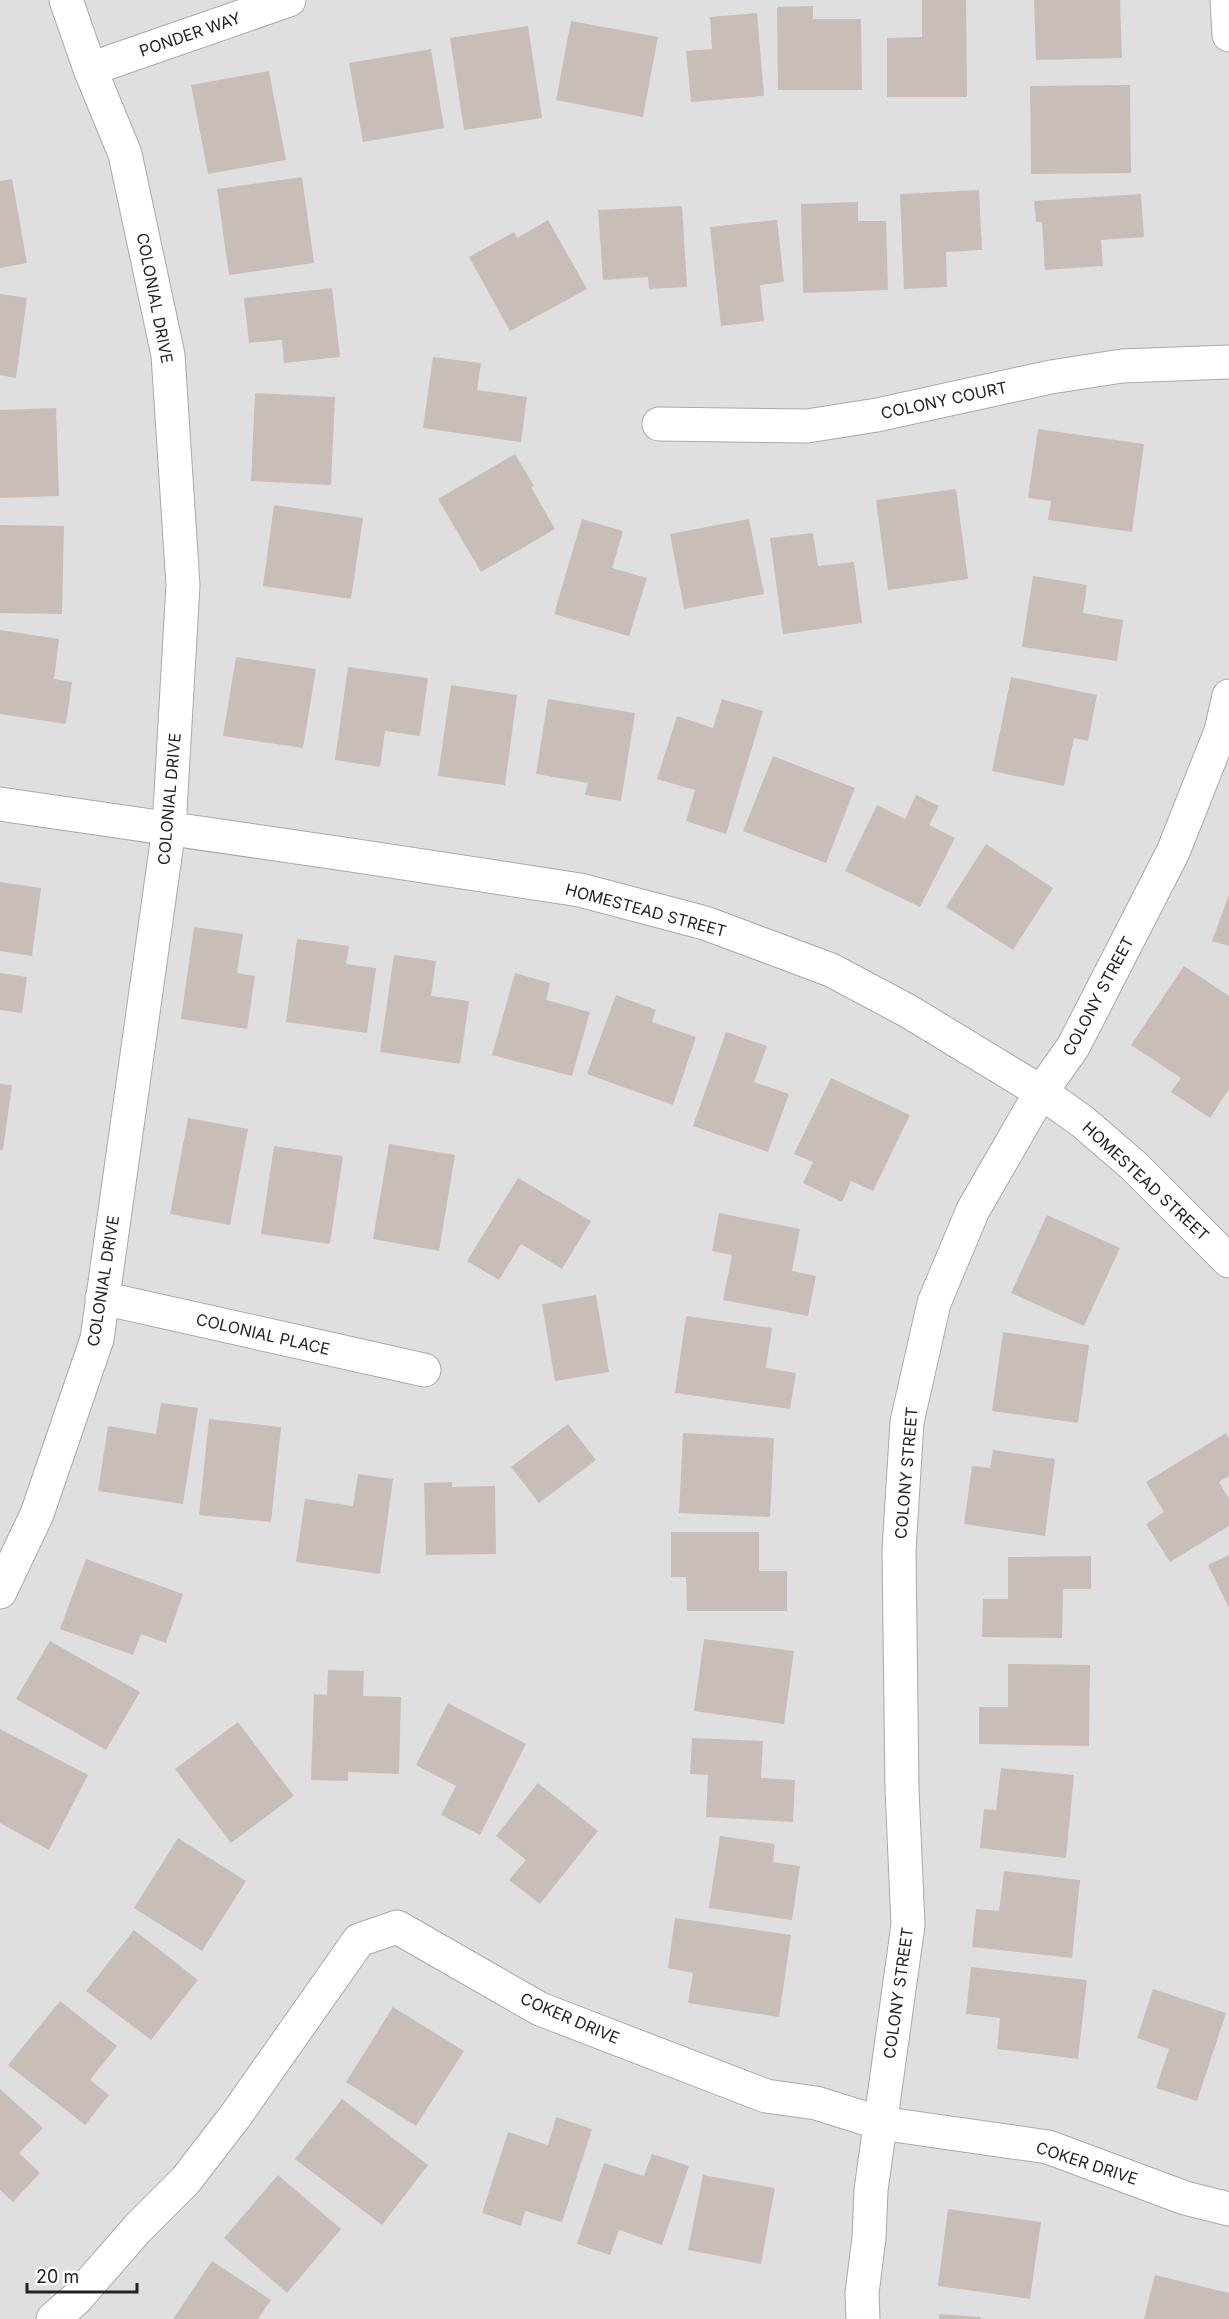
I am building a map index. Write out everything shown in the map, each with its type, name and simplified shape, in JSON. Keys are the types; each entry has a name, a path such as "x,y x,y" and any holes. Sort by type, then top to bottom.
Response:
{"street":[{"name":"COLONIAL DRIVE","path":"0,1592 37,1514 97,1339 169,828 183,585 168,356 124,154 90,69 66,0"},
{"name":"PONDER WAY","path":"90,69 289,0"},
{"path":"1227,0 1229,35"},
{"name":"COLONY COURT","path":"659,424 807,426 877,415 1051,377 1122,366 1229,362"},
{"name":"COLONY STREET","path":"863,2319 862,2292 870,2238 871,2190 908,1925 902,1789 899,1550 907,1422 934,1303 973,1210 1041,1092 1073,1047 1173,852 1221,731 1229,696"},
{"name":"HOMESTEAD STREET","path":"0,804 580,890 705,923 831,970 908,1011 1041,1092 1083,1122 1134,1166 1229,1261"},
{"name":"COLONIAL PLACE","path":"102,1298 423,1370"},
{"name":"COKER DRIVE","path":"53,2319 76,2299 138,2228 186,2180 236,2115 359,1940 397,1927 540,2009 766,2096 816,2103 880,2123 1048,2147 1185,2198 1229,2209"}],"shaded area":[{"path":"0,0 1229,0 1229,2319 0,2319"}],"building":[{"path":"922,0 966,0 967,97 887,97 887,38 922,37"},
{"path":"1034,0 1120,0 1122,58 1036,60"},
{"path":"813,6 813,19 861,19 862,90 778,90 777,7"},
{"path":"757,13 764,96 691,102 686,51 712,49 710,17"},
{"path":"571,21 658,37 643,117 556,100"},
{"path":"528,26 542,118 464,130 450,38"},
{"path":"431,49 444,128 363,142 349,63"},
{"path":"269,71 286,160 208,174 191,85"},
{"path":"1130,85 1131,173 1031,174 1030,86"},
{"path":"302,177 314,263 229,275 217,189"},
{"path":"12,179 27,263 0,268 0,181"},
{"path":"979,190 982,250 946,252 947,287 904,289 900,194"},
{"path":"1141,194 1144,237 1101,240 1103,266 1045,270 1042,222 1036,222 1034,201"},
{"path":"858,202 858,221 886,221 888,290 803,293 801,204"},
{"path":"682,206 687,287 649,289 648,277 603,280 598,210"},
{"path":"548,220 587,289 510,331 469,257 514,232 517,238"},
{"path":"777,220 784,282 760,285 764,321 721,326 710,227"},
{"path":"332,288 340,357 284,363 282,340 249,343 244,298"},
{"path":"0,294 27,298 16,378 0,375"},
{"path":"433,357 481,363 477,390 527,397 521,442 423,428"},
{"path":"255,393 335,397 331,485 251,481"},
{"path":"56,408 59,496 0,498 0,410"},
{"path":"1038,429 1144,444 1132,532 1048,520 1051,501 1028,498"},
{"path":"515,454 555,529 481,572 438,499"},
{"path":"956,489 968,579 888,590 876,500"},
{"path":"274,505 363,518 351,599 263,586"},
{"path":"582,519 623,531 612,568 647,578 629,636 554,614"},
{"path":"749,519 764,594 684,609 670,534"},
{"path":"0,525 64,526 62,614 0,613"},
{"path":"813,533 818,566 854,562 862,623 783,634 770,538"},
{"path":"1033,576 1087,585 1083,613 1123,620 1117,661 1022,647"},
{"path":"0,630 59,639 54,679 72,682 66,724 0,714"},
{"path":"236,657 316,669 303,748 223,736"},
{"path":"348,667 428,678 420,736 385,731 380,767 335,760"},
{"path":"1011,677 1097,695 1088,741 1074,738 1064,786 992,771"},
{"path":"451,685 517,695 505,785 438,776"},
{"path":"548,699 635,713 621,801 585,795 588,783 536,774"},
{"path":"722,699 763,711 726,834 686,821 695,790 657,779 677,716 713,728"},
{"path":"773,756 855,788 826,863 743,831"},
{"path":"916,795 939,806 929,825 955,838 920,907 845,871 877,805 905,819"},
{"path":"986,844 1053,888 1013,950 946,907"},
{"path":"0,882 41,888 32,956 0,951"},
{"path":"1229,895 1229,946 1212,941"},
{"path":"194,927 243,934 237,973 255,976 247,1029 181,1019"},
{"path":"297,939 349,946 346,964 376,968 367,1033 286,1022"},
{"path":"394,955 436,961 431,996 469,1001 460,1064 380,1052"},
{"path":"1184,966 1229,996 1229,1089 1210,1118 1171,1092 1181,1078 1131,1045"},
{"path":"0,973 27,977 22,1013 0,1010"},
{"path":"515,973 550,983 546,1000 590,1012 572,1076 492,1055"},
{"path":"616,995 656,1010 652,1022 696,1037 673,1105 587,1074"},
{"path":"726,1032 767,1046 754,1082 789,1094 768,1152 693,1126"},
{"path":"831,1078 910,1115 873,1191 851,1181 842,1202 803,1183 813,1162 794,1154"},
{"path":"0,1084 12,1085 3,1150 0,1150"},
{"path":"188,1118 248,1129 230,1225 170,1214"},
{"path":"389,1144 455,1155 439,1251 373,1239"},
{"path":"274,1146 343,1156 330,1244 261,1234"},
{"path":"518,1178 591,1221 562,1269 521,1244 499,1280 467,1261"},
{"path":"719,1213 800,1229 792,1271 816,1276 808,1316 723,1300 732,1255 712,1251"},
{"path":"1047,1215 1120,1248 1084,1326 1011,1293"},
{"path":"596,1295 609,1372 555,1381 542,1304"},
{"path":"686,1316 772,1328 766,1368 796,1373 790,1409 675,1393"},
{"path":"1003,1332 1089,1345 1078,1423 992,1411"},
{"path":"161,1403 198,1408 183,1504 98,1491 108,1426 156,1434"},
{"path":"209,1419 281,1427 271,1522 199,1515"},
{"path":"568,1424 596,1460 539,1503 511,1467"},
{"path":"683,1433 774,1438 770,1517 679,1513"},
{"path":"1226,1433 1229,1438 1229,1476 1219,1482 1229,1499 1229,1526 1170,1562 1146,1524 1164,1512 1146,1482"},
{"path":"993,1450 1055,1459 1045,1536 964,1524 972,1466 990,1468"},
{"path":"358,1474 393,1479 380,1574 296,1562 305,1499 353,1506"},
{"path":"452,1482 452,1487 495,1486 496,1554 426,1555 424,1483"},
{"path":"671,1532 759,1532 759,1571 787,1571 787,1611 687,1611 686,1577 671,1577"},
{"path":"1229,1555 1229,1608 1208,1565"},
{"path":"1091,1556 1091,1589 1063,1589 1062,1638 982,1637 983,1599 1008,1599 1008,1557"},
{"path":"86,1559 183,1594 166,1643 141,1634 133,1655 60,1629"},
{"path":"704,1639 794,1651 784,1724 694,1711"},
{"path":"50,1641 140,1692 106,1750 16,1699"},
{"path":"1008,1664 1090,1665 1089,1746 979,1744 979,1707 1008,1707"},
{"path":"328,1670 364,1671 363,1696 401,1697 399,1774 348,1772 348,1781 311,1780 314,1694 327,1695"},
{"path":"448,1703 526,1744 480,1835 441,1815 456,1786 416,1765"},
{"path":"238,1722 294,1796 231,1843 175,1769"},
{"path":"0,1729 88,1775 49,1850 0,1823"},
{"path":"692,1738 763,1741 761,1778 795,1780 793,1822 706,1817 708,1775 690,1774"},
{"path":"1001,1768 1074,1775 1066,1858 980,1848 984,1809 996,1810"},
{"path":"538,1783 598,1831 540,1904 509,1880 526,1860 496,1836"},
{"path":"720,1836 775,1844 773,1862 800,1866 792,1920 709,1908"},
{"path":"178,1838 246,1881 202,1951 134,1908"},
{"path":"1004,1871 1080,1880 1072,1958 972,1947 976,1909 999,1911"},
{"path":"675,1918 791,1935 779,2017 688,2003 693,1973 668,1968"},
{"path":"134,1930 198,1980 151,2040 86,1991"},
{"path":"971,1967 1087,1980 1078,2059 997,2049 1000,2018 966,2014"},
{"path":"1153,1989 1226,2013 1197,2101 1156,2088 1169,2049 1137,2038"},
{"path":"60,2001 117,2046 90,2080 109,2095 85,2125 8,2065"},
{"path":"393,2007 464,2051 416,2126 346,2082"},
{"path":"0,2089 43,2128 19,2153 40,2173 13,2202 0,2190"},
{"path":"342,2099 428,2165 382,2225 295,2159"},
{"path":"556,2117 592,2129 562,2222 525,2211 521,2226 482,2213 508,2132 548,2145"},
{"path":"652,2154 689,2166 662,2245 619,2230 610,2255 577,2244 604,2163 644,2176"},
{"path":"278,2175 341,2229 287,2293 224,2238"},
{"path":"703,2175 775,2188 761,2264 688,2250"},
{"path":"948,2209 1041,2222 1030,2299 938,2286"},
{"path":"212,2261 271,2300 258,2319 173,2319"},
{"path":"1155,2275 1229,2293 1229,2319 1144,2319"},
{"path":"939,2314 981,2317 981,2319 939,2319"}]}
